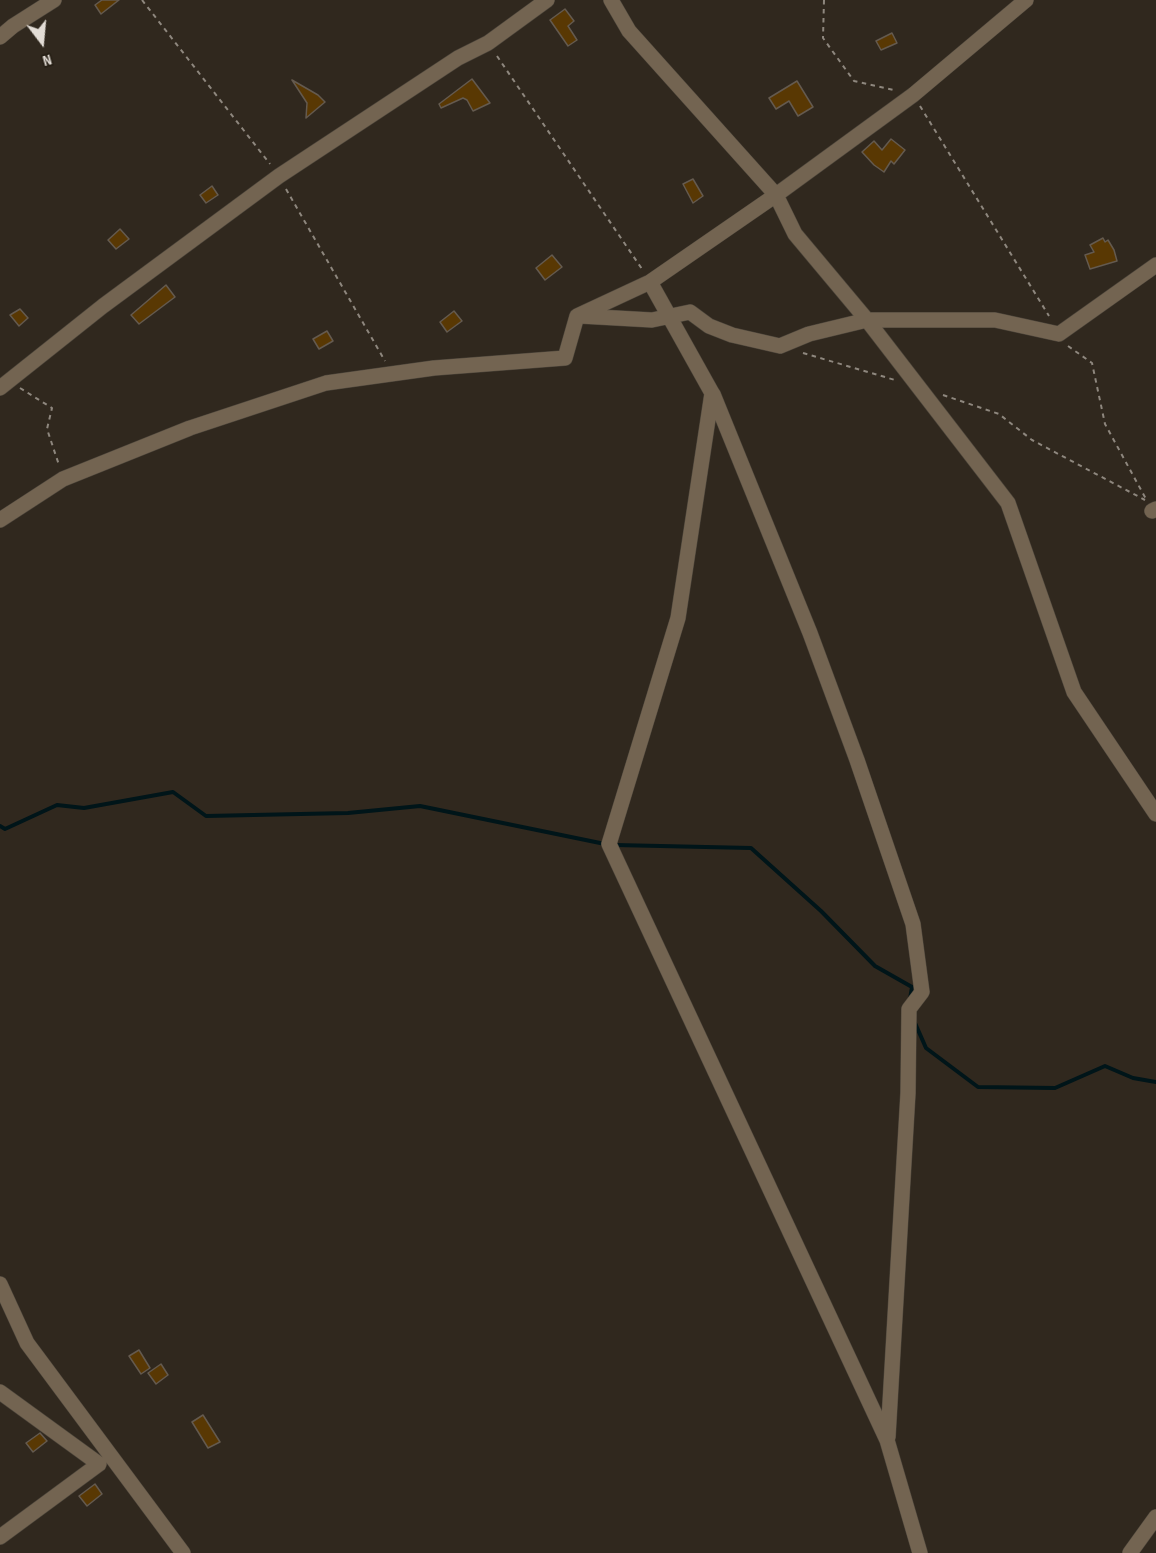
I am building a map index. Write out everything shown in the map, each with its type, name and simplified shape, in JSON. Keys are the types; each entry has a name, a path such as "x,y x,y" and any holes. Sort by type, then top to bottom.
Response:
{"street":[{"path":"0,37 54,0"},
{"path":"4,384 103,306 279,176 458,58 488,43 547,0"},
{"path":"611,0 629,32 776,195 795,234 867,320 1008,503 1074,692 1156,814"},
{"path":"0,520 63,479 190,428 326,383 434,368 565,358 577,316 650,282 776,195 913,95 1026,0"},
{"path":"577,316 652,320 690,312 709,326 732,335 780,346 809,334 867,320 995,320 1059,334 1156,264"},
{"path":"650,282 712,393 810,633 914,924 922,992 909,1009 908,1093 887,1440"},
{"path":"712,393 678,618 609,844 887,1440 920,1553"},
{"path":"0,1284 27,1343 183,1553"},
{"path":"0,1392 99,1464 0,1537"},
{"path":"1130,1553 1156,1517"}],"path":[{"path":"824,0 823,38 854,81 913,95 1059,334 1068,345 1092,363 1105,424 1146,501 1032,440 999,414 918,386"},
{"path":"488,43 650,282"},
{"path":"803,353 895,380"},
{"path":"4,384 52,408 47,429 63,479"}],"building":[{"path":"102,0 119,0 101,14 95,5"},
{"path":"565,9 574,21 568,26 577,40 568,46 550,20"},
{"path":"892,33 897,43 881,50 876,41"},
{"path":"472,79 490,103 473,111 467,100 463,98 441,108 439,104"},
{"path":"292,80 318,95 325,102 306,118 307,103"},
{"path":"797,81 813,107 798,116 789,101 776,109 769,98"},
{"path":"891,139 905,150 894,164 891,161 884,172 862,152 874,141 882,150"},
{"path":"693,179 703,196 693,203 683,184"},
{"path":"212,186 218,195 206,203 200,195"},
{"path":"120,229 129,239 116,249 108,240"},
{"path":"1103,238 1105,242 1108,240 1117,261 1090,269 1085,255 1094,252 1090,245"},
{"path":"552,255 562,267 545,280 536,268"},
{"path":"166,285 175,297 139,324 131,315"},
{"path":"20,309 28,318 19,326 10,315"},
{"path":"454,311 462,321 447,332 440,322"},
{"path":"327,331 333,341 319,349 313,339"},
{"path":"139,1350 150,1368 141,1374 129,1356"},
{"path":"161,1364 168,1375 156,1384 148,1373"},
{"path":"203,1415 220,1442 208,1448 192,1422"},
{"path":"40,1433 47,1441 33,1452 26,1443"},
{"path":"95,1484 102,1494 87,1506 79,1496"}],"waterway":[{"path":"0,826 5,829 57,805 84,808 173,792 206,816 348,813 420,806 605,844"},
{"path":"615,845 751,848 821,911 875,966 912,987 910,999"},
{"path":"915,1023 926,1048 978,1087 1055,1088 1105,1066 1133,1078 1156,1082"}]}
